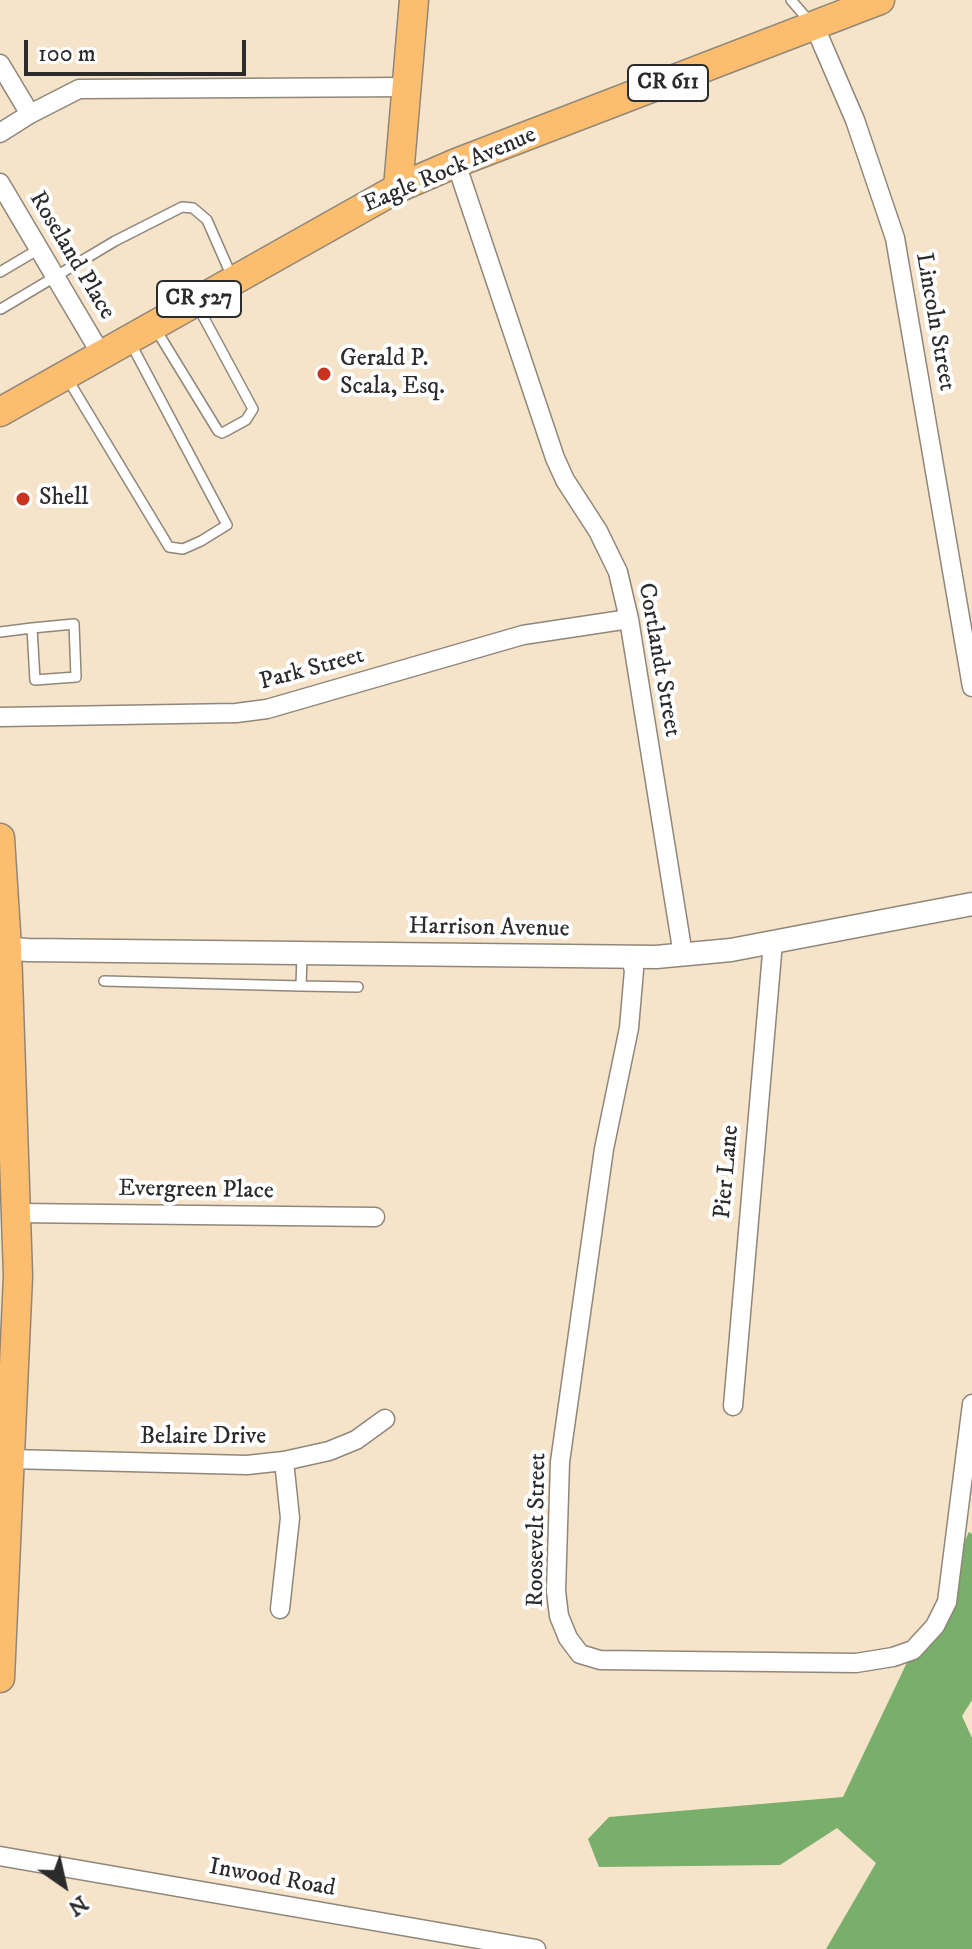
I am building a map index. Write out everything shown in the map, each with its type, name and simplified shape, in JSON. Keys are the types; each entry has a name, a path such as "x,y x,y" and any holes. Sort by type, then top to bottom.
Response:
{"main road":[{"path":"398,188 414,0"},
{"name":"Eagle Rock Avenue","path":"0,412 398,188 880,0"},
{"path":"0,838 17,1213 8,1331 0,1678"}],"street":[{"name":"Lincoln Street","path":"814,25 855,120 895,238 972,687"},
{"path":"0,64 30,114"},
{"path":"0,133 79,89 407,87"},
{"name":"Cortlandt Street","path":"456,163 555,458 565,480 610,552 618,572 629,619 683,955"},
{"name":"Roseland Place","path":"0,183 101,354"},
{"name":"Park Street","path":"0,717 236,713 267,709 523,635 629,619"},
{"name":"Harrison Avenue","path":"3,948 630,957 683,955 773,942 972,904"},
{"name":"Pier Lane","path":"733,1406 773,942"},
{"name":"Roosevelt Street","path":"630,957 634,970 629,1028 604,1149 560,1462 556,1591 559,1616 568,1638 580,1654 600,1660 856,1663 913,1650 935,1626 947,1602 972,1404"},
{"name":"Evergreen Place","path":"17,1213 375,1217"},
{"name":"Belaire Drive","path":"5,1459 247,1465 329,1451 356,1440 385,1419"},
{"path":"280,1609 290,1518 284,1461"},
{"name":"Inwood Road","path":"0,1856 536,1949"}],"lane":[{"path":"791,0 814,25"},
{"path":"1,309 115,241 182,207 193,208 207,220 233,280"},
{"path":"0,272 39,249"},
{"path":"153,325 218,431 222,433 236,426 250,416 252,405 195,301"},
{"path":"65,375 169,547 183,549 201,541 227,525 128,339"},
{"path":"0,632 32,628 74,624 76,677 35,680 32,628"},
{"path":"301,986 302,952"},
{"path":"104,981 358,987"}],"green space":[{"path":"969,1532 972,1534 972,1700 962,1716 972,1738 972,1949 826,1949 876,1863 837,1828 780,1865 599,1867 588,1839 609,1817 843,1797"}],"place":[{"name":"Gerald P. Scala, Esq.","path":"324,374"},
{"name":"Shell","path":"23,499"}]}
